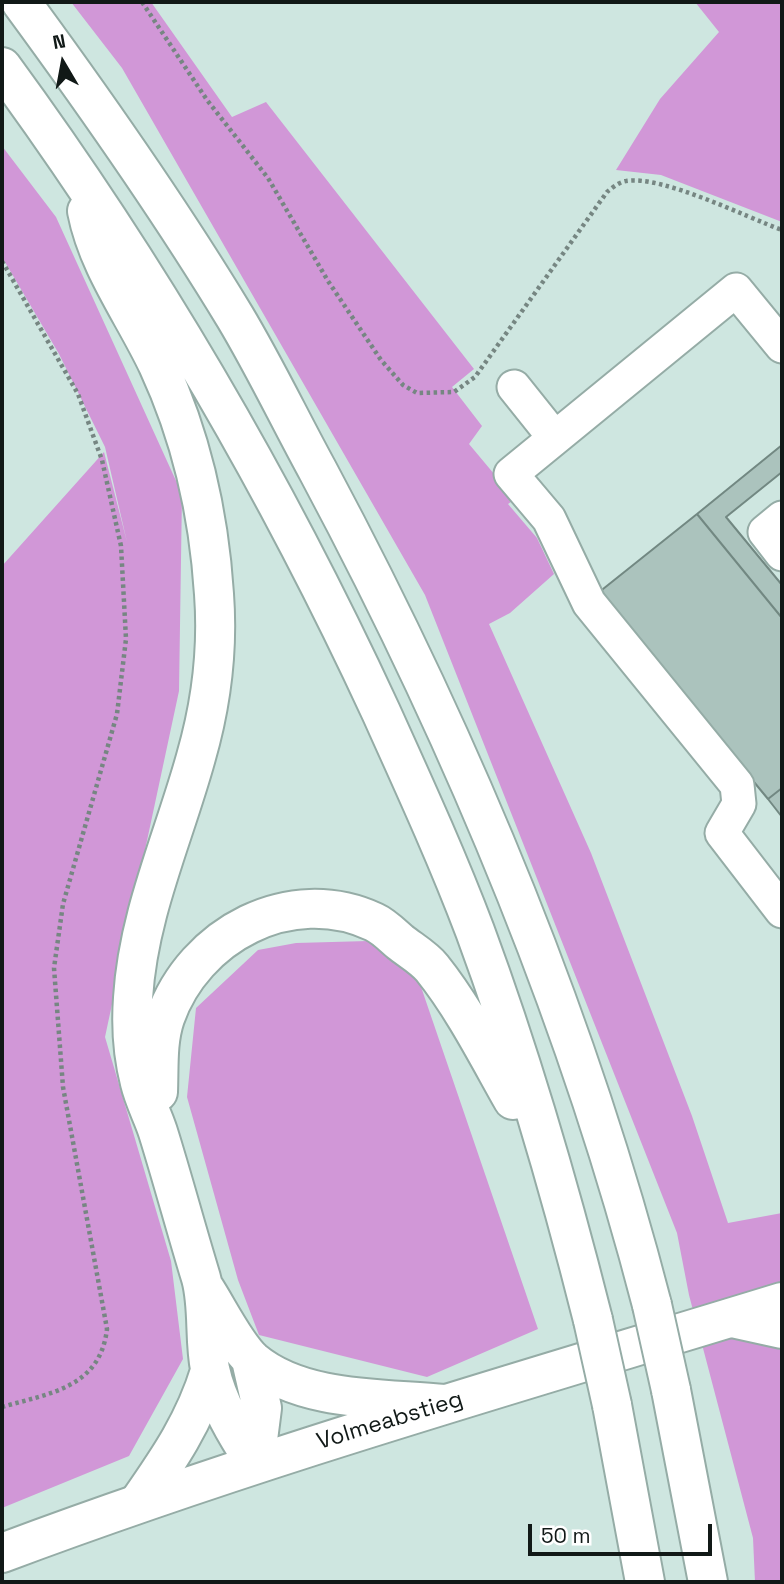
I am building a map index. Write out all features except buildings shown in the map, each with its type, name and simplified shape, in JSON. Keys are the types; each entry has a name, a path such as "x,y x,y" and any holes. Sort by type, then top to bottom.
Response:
{"main road":[{"path":"21,2 110,124 236,318 378,584 449,733 523,912 587,1087 636,1241 671,1390 708,1582"},
{"path":"2,67 78,171 185,339 268,484 331,605 426,810 475,932 550,1163 593,1320 645,1582"},
{"path":"78,171 93,242 159,368 181,425 198,479 209,537 215,596 215,645 208,701 197,755 151,899 138,956 132,1000 133,1043 140,1085 157,1129 203,1286 210,1371 234,1432 256,1463"},
{"path":"157,1129 158,1050 164,1020 176,991 194,963 218,942 253,920 286,912 331,909 376,923 431,967 465,1017 550,1163"},
{"path":"203,1286 251,1360 262,1408 256,1463"},
{"name":"Volmeabstieg","path":"2,1553 139,1502 256,1463 782,1302"},
{"path":"732,1318 782,1329"},
{"path":"251,1360 283,1379 310,1389 444,1404"},
{"path":"139,1502 181,1442 200,1404 210,1371"}],"lane":[{"path":"782,346 736,290 511,474 549,519 589,603 737,785 739,804 722,833 782,911"},
{"path":"514,387 554,437"},
{"path":"782,518 765,532 782,554"}],"path":[{"path":"142,2 207,100 268,178 364,336 403,385 417,393 454,392 475,377 607,192 623,181 642,181 710,200 782,230"},
{"path":"2,261 78,394 102,460 121,546 126,639 117,714 63,904 54,968 62,1087 107,1329 105,1350 88,1375 68,1386 2,1406"}],"shaded area":[{"path":"71,2 151,2 232,117 266,102 474,369 452,387 482,426 469,444 515,499 508,504 537,538 554,574 510,613 489,624 591,853 692,1116 728,1223 782,1213 782,1582 755,1582 753,1538 689,1295 677,1233 425,595 122,68"},
{"path":"695,2 782,2 782,222 661,175 616,170 660,99 719,32"},
{"path":"2,146 56,217 182,494 179,691 105,1037 171,1261 183,1359 129,1456 2,1508 2,566 104,452 127,542 105,447 59,354 2,257"},
{"path":"368,941 419,981 538,1329 427,1377 259,1335 238,1280 187,1097 196,1008 258,950 296,943"}]}
